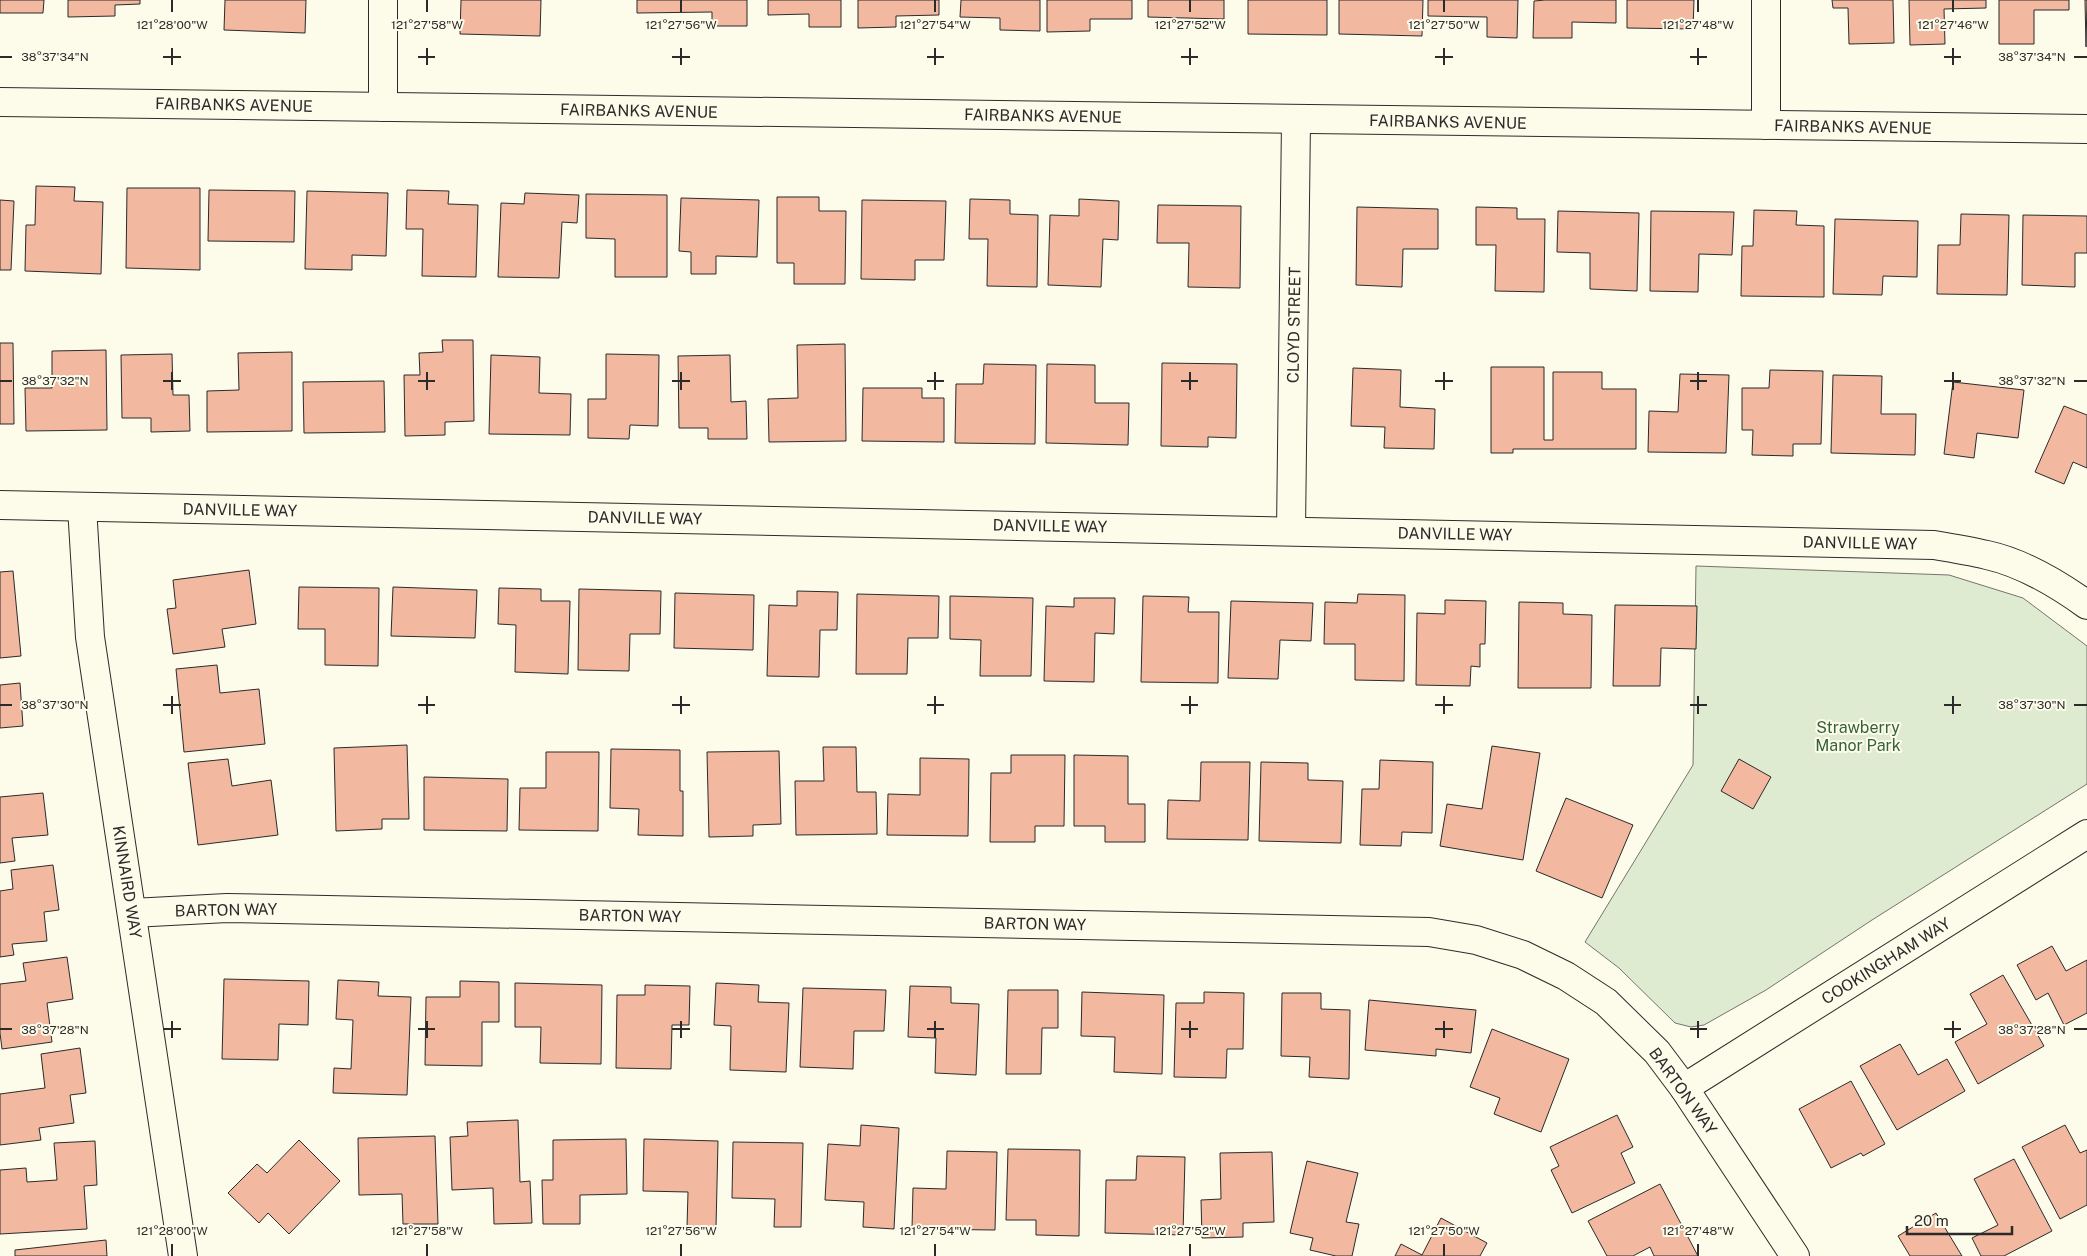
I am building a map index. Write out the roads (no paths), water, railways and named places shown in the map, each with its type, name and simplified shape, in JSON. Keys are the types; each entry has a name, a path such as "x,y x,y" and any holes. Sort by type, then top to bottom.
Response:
{"street":[{"path":"383,0 383,107"},
{"path":"1766,0 1766,126"},
{"name":"FAIRBANKS AVENUE","path":"0,102 2087,130"},
{"name":"CLOYD STREET","path":"1291,530 1296,120"},
{"name":"DANVILLE WAY","path":"0,505 1934,544 1988,555 2014,564 2064,588 2087,605"},
{"name":"KINNAIRD WAY","path":"82,507 90,637 183,1256"},
{"name":"COOKINGHAM WAY","path":"1684,1088 2087,834"},
{"name":"BARTON WAY","path":"132,913 226,908 1429,932 1476,940 1514,952 1566,976 1606,1002 1657,1052 1684,1088 1794,1256"}],"park label":[{"name":"Strawberry Manor Park","path":"1858,736"}]}
